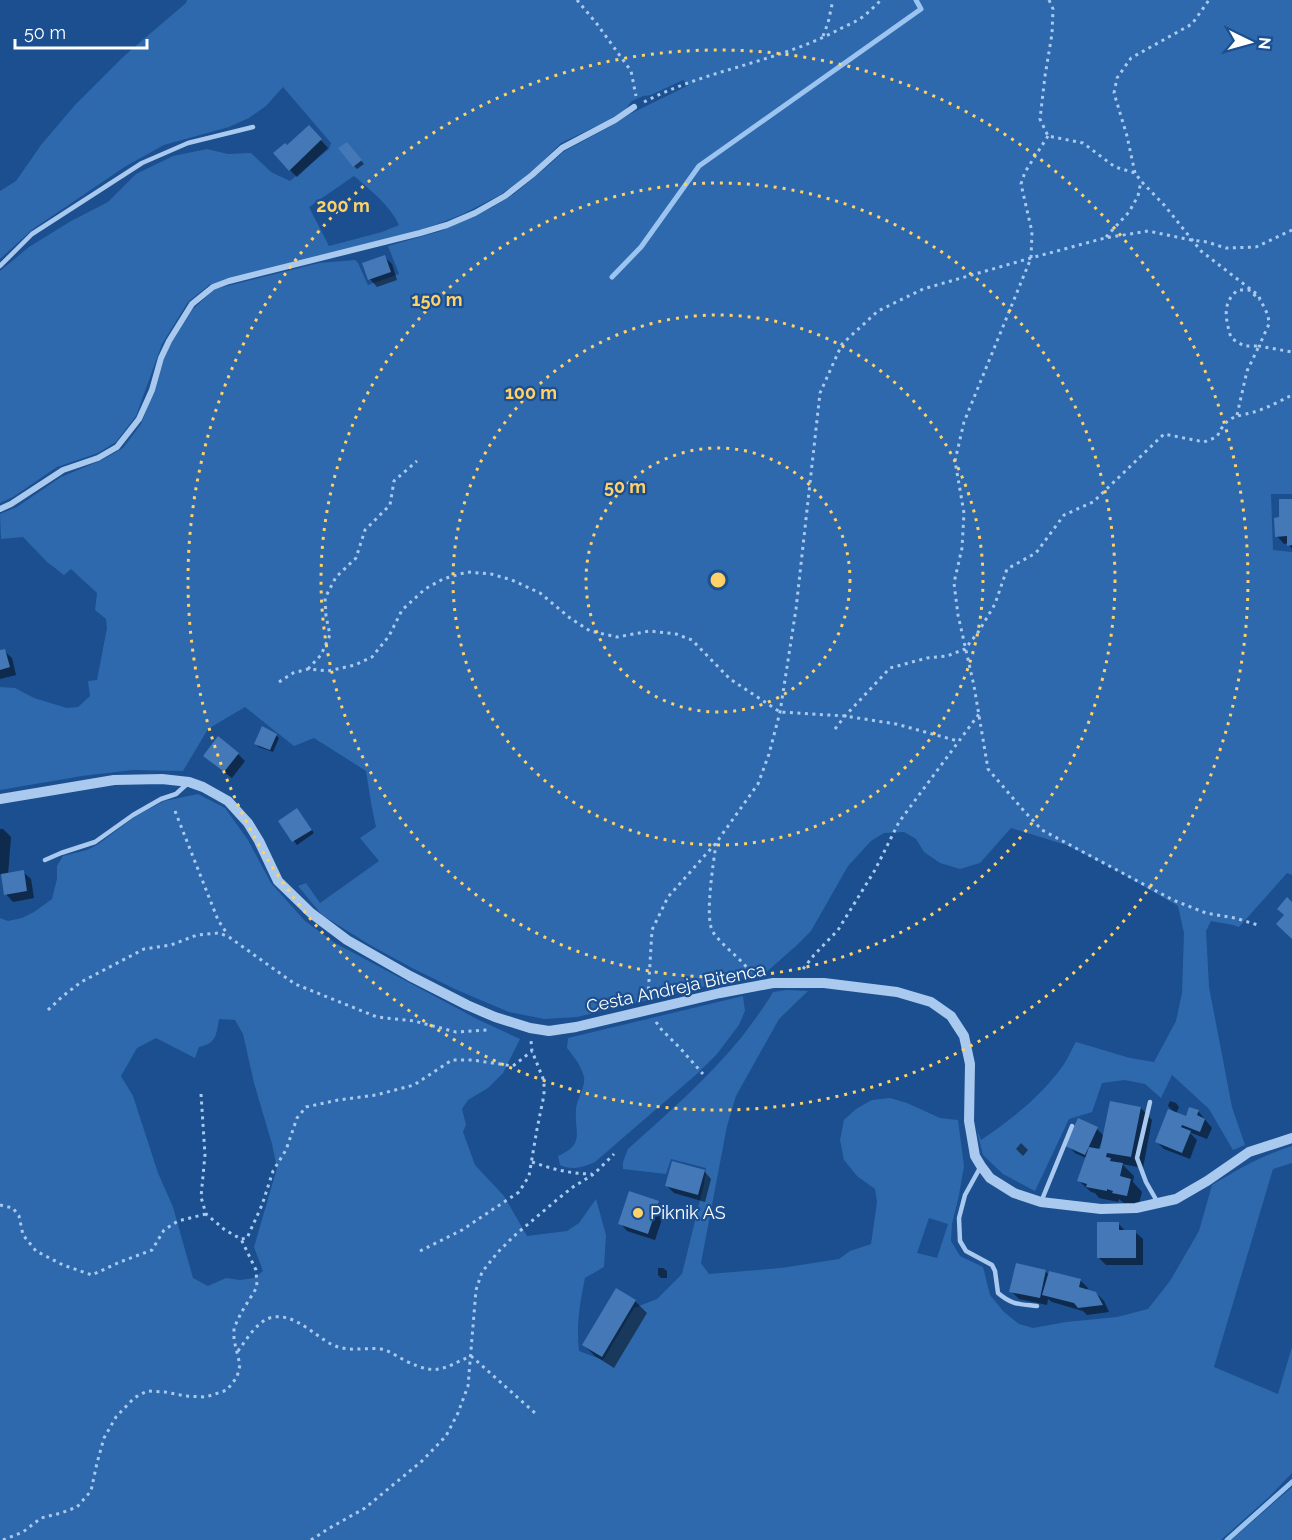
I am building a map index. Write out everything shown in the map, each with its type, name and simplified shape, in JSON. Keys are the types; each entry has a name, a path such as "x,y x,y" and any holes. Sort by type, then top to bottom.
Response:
{"street":[{"path":"0,509 63,470 98,458 117,447 139,419 152,390 160,358 169,341 192,304 213,287 447,225 505,196 562,148 615,120 634,107"},
{"name":"Cesta Andreja Bitenca","path":"0,799 114,780 162,779 189,782 203,787 228,801 248,823 278,880 310,913 346,940 467,1005 530,1028 549,1031 576,1027 759,985 824,983 897,992 930,1002 951,1016 964,1036 970,1064 969,1121 975,1156 990,1178 1014,1193 1041,1202 1101,1209 1136,1208 1176,1199 1249,1152 1292,1138"}],"lane":[{"path":"0,266 32,234 142,163 189,143 253,127"},
{"path":"45,860 95,842 133,815 161,799 176,794 189,782"},
{"path":"1150,1102 1137,1158 1146,1182 1158,1203"},
{"path":"1041,1202 1072,1126"},
{"path":"981,1166 965,1195 960,1218 960,1241 966,1251 992,1265 998,1293 1012,1303 1037,1306"}],"path":[{"path":"577,0 631,70 636,94 634,107"},
{"path":"822,38 833,0"},
{"path":"634,107 690,82 792,51 863,17 881,0"},
{"path":"1048,0 1053,9 1052,34 1040,119 1048,136"},
{"path":"1209,0 1192,24 1131,58 1118,78 1114,93 1136,173 1141,181 1165,206 1201,251 1258,295 1268,315 1269,324 1247,371 1237,416"},
{"path":"1048,136 1083,143 1115,167 1136,173"},
{"path":"1048,136 1025,172 1021,184 1032,232 1031,258 964,422 955,461 964,513 962,548 954,583 958,615 988,769 1042,830 1173,900 1206,913 1258,925"},
{"path":"1105,238 1129,212 1138,196 1141,181"},
{"path":"703,1074 661,1029 648,1010 652,930 668,897 716,843 758,784 769,754 780,711 796,609 820,393 842,344 878,311 923,289 1105,238 1148,231 1207,242 1226,248 1256,247 1292,230"},
{"path":"1263,303 1249,290 1238,290 1230,296 1225,316 1231,338 1244,346 1260,346 1292,352"},
{"path":"835,729 890,668 927,658 947,656 965,649 995,604 1007,569 1036,553 1064,515 1093,502 1164,434 1204,442 1217,437 1223,425 1237,416 1260,410 1292,395"},
{"path":"308,669 321,654 330,635 325,598 336,577 356,558 365,530 390,505 394,481 417,461"},
{"path":"279,682 293,673 308,669 328,671 355,665 372,657 388,636 402,610 424,589 443,579 466,572 483,573 512,580 540,593 590,631 617,637 650,632 676,634 692,640 730,679 780,711 845,716 896,724 958,741"},
{"path":"793,983 814,955 838,930 875,870 899,822 978,714"},
{"path":"175,811 218,920 229,937"},
{"path":"716,843 709,918 712,931 746,966 759,985"},
{"path":"48,1010 81,982 144,949 171,945 196,935 219,933 229,937 295,984 377,1017 414,1022 456,1032 495,1030"},
{"path":"420,1251 462,1230 519,1192 529,1176 544,1095 544,1082 532,1051 530,1028"},
{"path":"241,1239 247,1238 251,1230 273,1170 286,1150 297,1118 306,1107 376,1095 414,1085 452,1060 472,1060 513,1066 532,1051"},
{"path":"3,1540 23,1532 41,1518 62,1514 77,1507 91,1491 104,1438 116,1417 134,1398 147,1391 206,1397 227,1390 237,1377 240,1365 234,1340 234,1328 257,1287 256,1270 241,1239 225,1230 206,1214 201,1197 205,1155 201,1094"},
{"path":"311,1540 364,1508 422,1461 446,1436 459,1413 468,1386 476,1290 482,1272 498,1252 528,1224 566,1192 594,1174 614,1154"},
{"path":"532,1162 557,1171 594,1174"},
{"path":"0,1205 13,1208 19,1216 23,1235 36,1251 63,1265 92,1275 152,1250 164,1230 178,1221 206,1214"},
{"path":"238,1351 257,1326 266,1318 276,1316 299,1324 334,1346 357,1350 371,1348 386,1350 426,1370 439,1370 471,1356"},
{"path":"471,1356 535,1413"}],"shaded area":[{"path":"187,0 1292,0 1292,494 1271,494 1273,550 1292,552 1292,875 1287,873 1239,927 1211,921 1206,931 1209,987 1232,1107 1245,1145 1233,1150 1209,1109 1172,1075 1161,1098 1145,1084 1125,1080 1102,1083 1092,1112 1069,1119 1035,1191 1003,1174 983,1155 977,1131 981,1140 1025,1107 1064,1064 1076,1042 1130,1058 1154,1062 1176,1021 1182,993 1184,933 1178,906 1112,868 1066,845 1011,828 980,863 960,869 940,863 924,852 916,839 904,832 884,833 871,841 848,866 811,931 763,975 748,976 577,1017 544,1019 509,1012 457,990 370,945 322,915 298,886 306,883 320,903 379,861 360,838 376,827 366,771 314,738 294,746 245,707 208,729 183,771 133,770 0,790 0,687 15,688 34,698 67,708 78,707 90,696 88,681 97,680 107,628 106,619 95,610 97,593 71,569 64,575 47,562 23,537 1,539 0,514 17,507 61,477 102,460 123,448 141,424 167,349 193,309 215,289 319,263 355,260 368,285 399,274 388,246 441,231 491,208 514,194 563,152 630,114 689,85 683,80 632,101 625,110 607,121 561,143 536,168 500,195 463,214 403,235 209,285 188,302 162,344 136,416 116,442 98,453 57,467 13,497 0,503 0,271 29,247 71,221 108,202 136,174 173,156 207,149 228,154 251,153 271,172 290,181 329,149 331,143 283,87 266,106 249,118 229,127 164,145 126,166 33,229 0,259 0,191 16,181 41,145 75,105 124,56","holes":["354,176 385,204 399,225 382,232 329,246 309,207"]},
{"path":"198,794 225,808 248,840 271,883 305,921 335,943 479,1020 520,1039 503,1073 488,1088 468,1100 462,1109 466,1125 463,1132 475,1165 504,1196 527,1236 567,1231 579,1223 596,1199 606,1235 604,1267 585,1278 579,1314 578,1342 579,1351 603,1360 634,1308 657,1299 682,1274 706,1168 671,1159 666,1174 623,1169 628,1149 686,1096 728,1053 754,1021 773,992 808,991 779,1019 736,1096 727,1126 701,1263 709,1274 781,1268 839,1259 850,1251 871,1244 877,1202 875,1189 857,1176 844,1160 840,1140 844,1120 856,1109 872,1100 890,1098 940,1118 958,1120 964,1166 952,1224 951,1241 960,1256 983,1267 990,1295 1004,1312 1019,1324 1033,1328 1117,1317 1148,1309 1170,1281 1199,1231 1212,1185 1251,1163 1292,1146 1292,1163 1273,1169 1214,1367 1278,1394 1292,1347 1292,1473 1221,1540 0,1540 0,918 8,921 34,912 52,899 57,879 57,866 63,856 97,845 136,816 164,801","holes":["219,1019 235,1020 243,1034 277,1168 254,1247 263,1271 254,1278 240,1280 226,1278 208,1286 193,1278 173,1207 158,1173 133,1096 121,1076 137,1048 156,1038 195,1058 199,1047 215,1038","929,1218 948,1224 937,1258 917,1253"]},
{"path":"743,996 745,1011 739,1025 717,1054 698,1073 595,1162 574,1168 560,1165 558,1156 572,1147 577,1137 576,1109 584,1081 579,1065 567,1048 568,1038"},
{"path":"1292,1487 1292,1540 1231,1540"}],"building":[{"path":"309,125 322,139 289,171 273,153 285,143 287,145"},
{"path":"347,142 362,160 353,167 338,148"},
{"path":"385,255 391,272 368,280 362,263"},
{"path":"1279,499 1292,499 1292,545 1287,546 1287,536 1275,537 1274,518 1279,517"},
{"path":"5,649 10,667 0,670 0,650"},
{"path":"262,726 277,734 270,750 254,744"},
{"path":"218,736 239,753 224,772 203,756"},
{"path":"297,808 312,830 292,842 278,821"},
{"path":"24,870 27,891 4,895 1,874"},
{"path":"1287,897 1292,902 1292,939 1276,924 1284,915 1277,909"},
{"path":"1110,1101 1141,1107 1131,1157 1107,1153 1106,1157 1111,1158 1110,1161 1123,1163 1120,1176 1131,1179 1127,1196 1112,1193 1113,1191 1107,1189 1107,1191 1086,1187 1087,1184 1077,1181 1089,1147 1100,1149"},
{"path":"1189,1107 1199,1110 1197,1115 1205,1119 1200,1132 1182,1125 1181,1127 1191,1131 1182,1153 1155,1142 1168,1109 1186,1116"},
{"path":"1078,1118 1098,1127 1085,1155 1065,1146"},
{"path":"672,1161 705,1170 698,1195 665,1186"},
{"name":"Piknik AS","path":"629,1191 659,1201 648,1234 618,1224"},
{"path":"1097,1222 1119,1222 1119,1230 1136,1230 1136,1258 1097,1258"},
{"path":"1016,1263 1046,1270 1040,1298 1009,1292"},
{"path":"1049,1271 1081,1279 1079,1287 1096,1292 1103,1305 1078,1308 1074,1303 1042,1295"},
{"path":"616,1288 636,1300 602,1357 582,1345"}],"waterway":[{"path":"612,277 641,247 699,166 921,9 916,0"},
{"path":"1227,1540 1292,1482"}],"place":[{"name":"Piknik AS","path":"638,1213"}]}
